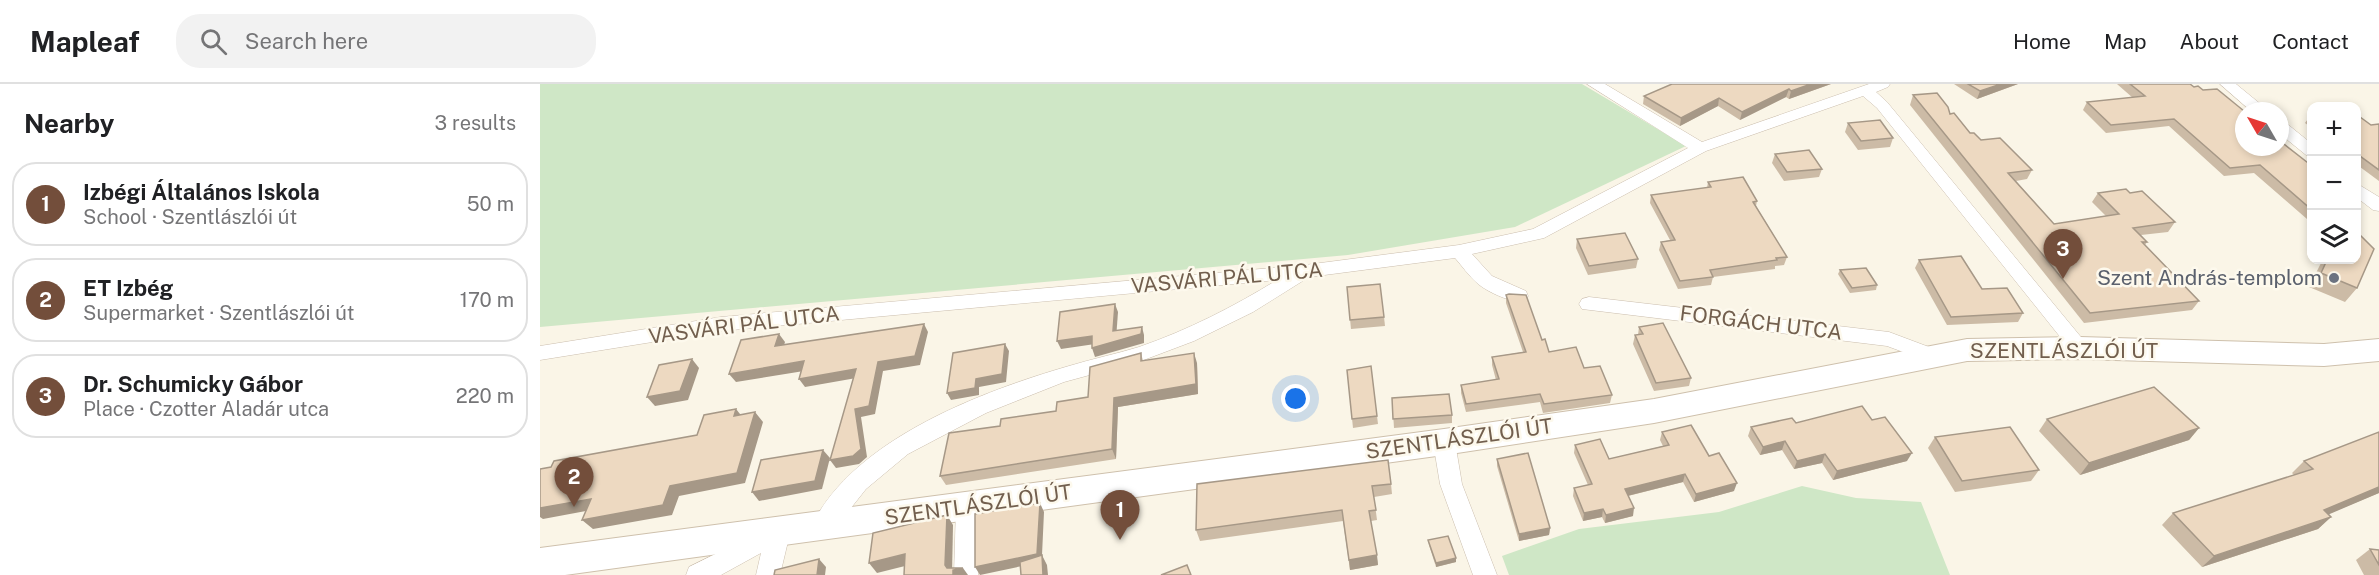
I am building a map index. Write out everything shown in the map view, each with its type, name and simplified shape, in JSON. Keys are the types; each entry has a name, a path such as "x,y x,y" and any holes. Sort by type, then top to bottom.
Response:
{"main road":[{"name":"SZENTLÁSZLÓI ÚT","path":"540,563 778,533 1654,411 1930,355 1990,349 2080,348 2324,355 2379,350"}],"street":[{"path":"1593,84 1700,148"},
{"name":"VASVÁRI PÁL UTCA","path":"540,353 721,324 1305,271 1459,251 1538,234 1700,148 1883,84"},
{"path":"2227,84 2250,102"},
{"path":"1866,91 1882,105 2080,348"},
{"path":"2289,133 2307,148"},
{"path":"2361,192 2379,206"},
{"path":"1459,251 1485,280 1519,296"},
{"path":"824,525 858,482 894,454 946,423 1006,395 1059,376 1145,352 1233,316 1305,271"},
{"name":"FORGÁCH UTCA","path":"1589,304 1890,339 1930,355"},
{"path":"1444,442 1451,484 1485,575"},
{"path":"966,575 967,506"},
{"path":"698,575 778,533"},
{"path":"768,575 778,533"}],"green space":[{"path":"540,84 1582,84 1686,146 1515,227 1348,255 540,327"},
{"path":"1802,486 1856,498 1921,502 1950,575 1509,575 1502,556 1579,529 1719,512"}],"building":[{"path":"1672,84 1811,84 1791,91 1789,89 1742,112 1719,98 1681,118 1644,96"},
{"path":"1968,84 2001,84 1980,91"},
{"path":"2130,84 2190,84 2203,90 2217,89 2235,104 2235,156 2289,156 2289,148 2307,162 2307,206 2260,165 2230,168 2174,119 2111,125 2087,102 2145,96"},
{"path":"1937,93 1948,107 1950,114 1954,113 1970,133 1974,133 1981,140 2000,138 2032,170 2008,173 2054,224 2119,214 2098,193 2126,189 2130,193 2142,191 2175,222 2133,228 2147,242 2142,242 2199,301 2090,313 1913,95"},
{"path":"2361,118 2371,125 2379,124 2379,170 2361,157"},
{"path":"1880,120 1893,138 1861,141 1848,123"},
{"path":"1809,150 1822,169 1787,172 1775,154"},
{"path":"1743,177 1757,201 1753,202 1787,257 1710,270 1713,277 1680,281 1661,242 1675,240 1651,195 1711,187 1708,182"},
{"path":"1625,233 1638,259 1589,266 1577,239"},
{"path":"2361,236 2374,249 2357,288 2321,273 2325,264 2361,264"},
{"path":"1961,256 1982,289 2007,288 2023,313 1951,317 1919,260"},
{"path":"1866,268 1877,285 1852,288 1840,270"},
{"path":"1380,284 1384,317 1350,320 1347,287"},
{"path":"1506,295 1526,295 1542,340 1545,339 1549,352 1576,347 1584,368 1600,366 1612,395 1544,404 1540,394 1466,404 1461,385 1499,379 1492,357 1526,352"},
{"path":"1115,304 1113,331 1142,327 1141,334 1092,348 1092,336 1057,341 1060,312"},
{"path":"1663,323 1691,378 1656,383 1635,335 1643,334 1639,327"},
{"path":"924,324 915,356 878,362 869,406 855,409 861,449 853,456 830,460 856,369 799,379 804,361 729,374 741,340 779,334 775,346"},
{"path":"1005,344 1002,374 976,379 975,388 947,393 953,353"},
{"path":"1141,353 1141,361 1194,353 1196,384 1114,398 1112,449 940,476 949,433 1000,426 1001,419 1056,411 1057,402 1088,397 1090,367"},
{"path":"692,359 680,391 647,397 659,365"},
{"path":"1371,366 1377,416 1352,419 1347,370"},
{"path":"2154,387 2199,428 2089,463 2047,419"},
{"path":"1449,394 1452,415 1393,419 1392,398"},
{"path":"1862,406 1872,420 1885,417 1912,453 1837,471 1825,454 1797,461 1785,441 1763,447 1751,427 1792,418 1796,423"},
{"path":"736,409 734,416 755,412 737,473 670,486 663,505 582,520 591,499 540,508 540,469 551,467 554,461 697,435 704,415"},
{"path":"1691,425 1709,456 1719,453 1737,483 1696,494 1685,474 1625,489 1634,508 1606,515 1603,509 1584,513 1574,488 1592,484 1575,445 1600,439 1609,459 1669,445 1662,432"},
{"path":"2010,427 2039,470 1962,481 1935,437"},
{"path":"2379,432 2379,487 2324,510 2331,517 2214,556 2173,513 2313,469 2304,461"},
{"path":"823,450 815,481 752,492 761,460"},
{"path":"1528,453 1550,528 1519,534 1497,459"},
{"path":"1388,460 1391,484 1372,486 1376,510 1369,511 1377,555 1349,560 1342,510 1196,530 1197,484"},
{"path":"1040,503 1037,554 975,567 975,514"},
{"path":"947,515 945,565 947,568 963,568 953,570 953,575 904,575 905,554 869,563 873,533"},
{"path":"1448,536 1456,558 1436,563 1428,540"},
{"path":"2370,549 2379,550 2379,565"},
{"path":"1042,555 1043,575 1021,575 1020,562"},
{"path":"819,559 817,575 774,575 775,570"},
{"path":"1187,565 1191,575 1161,575"}],"place":[{"name":"Szent András-templom","path":"2334,278"},
{"name":"Dr. Schumicky Gábor","path":"2063,279"},
{"name":"ET Izbég","path":"574,507"},
{"name":"Izbégi Általános Iskola","path":"1120,540"}]}
